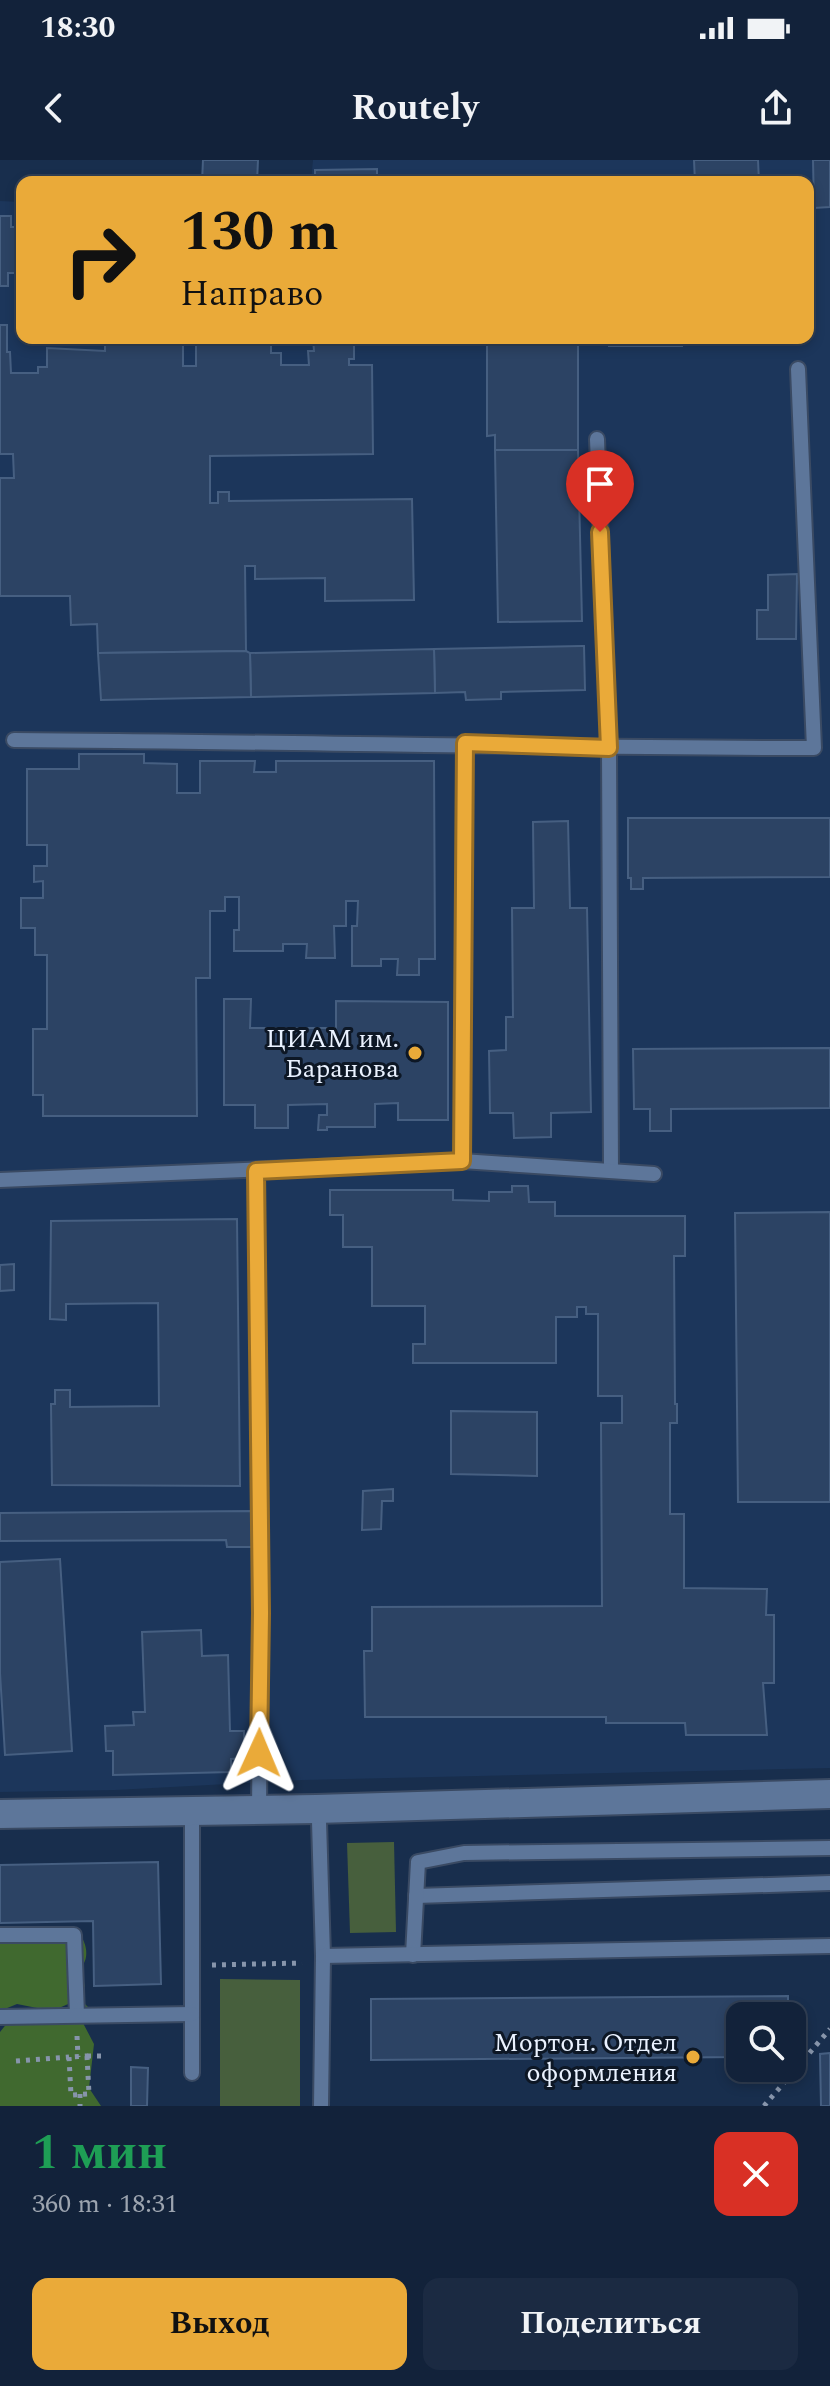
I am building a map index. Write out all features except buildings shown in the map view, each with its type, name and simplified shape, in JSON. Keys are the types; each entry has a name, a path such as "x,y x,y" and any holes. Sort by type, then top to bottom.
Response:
{"street":[{"path":"0,1814 316,1809 830,1794"}],"lane":[{"path":"14,740 814,748 798,369"},
{"path":"597,439 609,748 611,1170"},
{"path":"462,1161 465,743"},
{"path":"0,1180 462,1161 654,1174"},
{"path":"256,1171 261,1613 259,1809"},
{"path":"316,1809 319,1821 321,2106"},
{"path":"192,1810 192,2073"},
{"path":"413,1955 418,1862 464,1853 830,1848"},
{"path":"416,1896 830,1883"},
{"path":"0,1935 74,1935 77,2015"},
{"path":"318,1960 413,1955 830,1946"},
{"path":"0,2017 192,2014"}],"path":[{"path":"191,1966 318,1960"},
{"path":"764,2106 830,2029"},
{"path":"69,2057 71,2095 89,2094 87,2056"},
{"path":"16,2061 101,2056"},
{"path":"80,2094 80,2106"}],"shaded area":[{"name":"ЦИАМ им. Баранова","path":"313,160 830,160 830,1768 302,1780 115,1790 0,1792 0,201 16,202 16,344 814,344 814,176 312,176"}],"green space":[{"path":"394,1842 396,1932 350,1933 347,1843"},
{"path":"38,1926 75,1927 82,1937 86,1959 80,1969 85,1986 82,1998 52,2011 17,2004 0,2011 0,1932 22,1931"},
{"path":"220,1979 300,1980 300,2106 220,2106"},
{"path":"83,2002 94,2013 83,2023 94,2044 89,2088 101,2106 0,2106 0,2032 8,2022 58,2013"}],"place":[{"name":"ЦИАМ им. Баранова","path":"415,1053"},
{"name":"Мортон. Отдел оформления","path":"693,2057"}],"route":[{"path":"259,1753 261,1613 256,1171 462,1161 465,743 609,748 600,532"}]}
